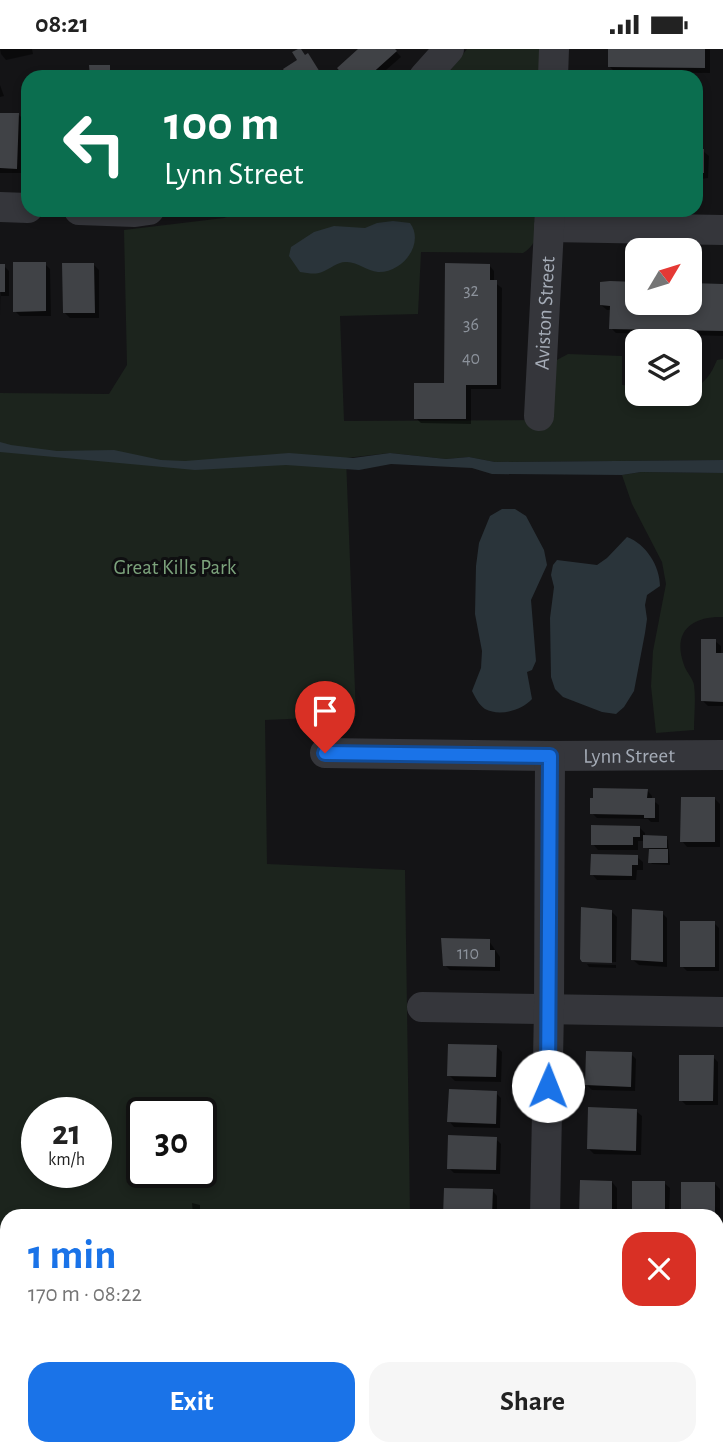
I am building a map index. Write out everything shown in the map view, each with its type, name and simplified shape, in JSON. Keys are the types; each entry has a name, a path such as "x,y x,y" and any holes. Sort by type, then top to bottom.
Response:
{"street":[{"path":"430,70 449,49"},
{"path":"553,70 554,49"},
{"path":"0,207 21,208"},
{"path":"549,218 723,230"},
{"name":"Aviston Street","path":"539,416 549,218"},
{"name":"Lynn Street","path":"325,753 723,755"},
{"path":"545,1209 550,756"},
{"path":"422,1007 723,1012"}],"green space":[{"path":"467,49 543,49 543,70 450,70"},
{"name":"Great Kills Park","path":"227,217 541,217 535,240 523,253 421,252 418,314 340,316 344,421 548,420 555,361 568,354 622,356 625,406 702,406 702,382 717,360 723,359 723,460 495,462 469,457 446,459 390,453 346,458 356,716 265,720 267,864 405,870 410,1209 0,1209 0,393 109,394 127,365 124,230"},
{"path":"641,472 723,473 723,617 702,619 693,623 687,628 681,643 684,665 694,685 694,730 656,733 651,686 653,651 666,584 662,562 632,504 622,475"}],"shaded area":[{"path":"393,221 410,223 415,239 409,255 396,268 378,272 355,263 344,262 319,273 300,272 289,256 291,247 314,232 334,226 365,228"},
{"path":"0,442 57,451 114,450 161,460 185,461 289,453 353,458 390,453 446,459 469,457 495,462 723,460 723,473 492,474 472,468 391,464 359,470 286,465 195,470 0,452"},
{"path":"502,509 515,509 526,516 544,550 547,565 531,600 536,661 532,670 527,672 532,699 517,709 497,712 485,709 472,691 481,668 482,651 475,614 479,543 490,516"},
{"path":"627,537 646,550 651,557 658,571 660,586 647,595 647,619 634,691 616,714 602,712 563,697 555,689 551,677 550,618 554,587 551,575 557,560 597,565"}],"building":[{"path":"301,49 305,55 308,53 319,70 284,70 297,60 292,52"},
{"path":"358,49 397,51 376,70 337,68"},
{"path":"608,49 705,49 705,68 608,67"},
{"path":"89,65 110,65 110,70 89,70"},
{"path":"0,113 19,113 17,169 0,168"},
{"path":"13,262 46,262 46,311 13,312"},
{"path":"62,263 94,263 95,313 63,313"},
{"path":"445,263 490,264 490,280 497,280 497,385 466,385 466,419 414,419 414,383 444,383"},
{"path":"0,264 5,264 5,292 0,292"},
{"path":"600,282 625,282 625,315 702,315 702,283 723,284 723,331 609,329 610,306 600,305"},
{"path":"701,639 716,639 716,653 723,653 723,702 701,701"},
{"path":"593,788 648,789 647,798 655,798 655,818 644,818 644,815 590,814"},
{"path":"681,797 715,797 715,842 680,842"},
{"path":"591,825 640,826 640,837 633,837 633,845 591,845"},
{"path":"643,835 667,836 667,848 643,848"},
{"path":"649,849 668,849 668,863 648,863"},
{"path":"591,854 638,855 638,865 632,865 632,876 590,875"},
{"path":"581,907 612,910 612,963 582,962 580,959"},
{"path":"632,909 663,911 663,962 631,960"},
{"path":"680,921 715,921 715,967 680,967"},
{"path":"441,938 490,939 490,950 495,950 495,967 443,966"},
{"path":"448,1044 497,1045 496,1077 447,1076"},
{"path":"586,1051 632,1052 631,1087 585,1085"},
{"path":"679,1055 714,1055 713,1101 679,1101"},
{"path":"449,1089 497,1091 496,1124 447,1122"},
{"path":"588,1107 637,1109 636,1151 587,1149"},
{"path":"448,1135 497,1137 496,1170 447,1169"},
{"path":"580,1180 612,1181 612,1209 579,1209"},
{"path":"632,1181 665,1181 665,1209 632,1209"},
{"path":"681,1182 715,1182 715,1209 681,1209"},
{"path":"444,1188 493,1189 492,1209 443,1209"}],"route":[{"path":"325,753 550,756 548,1086"}]}
